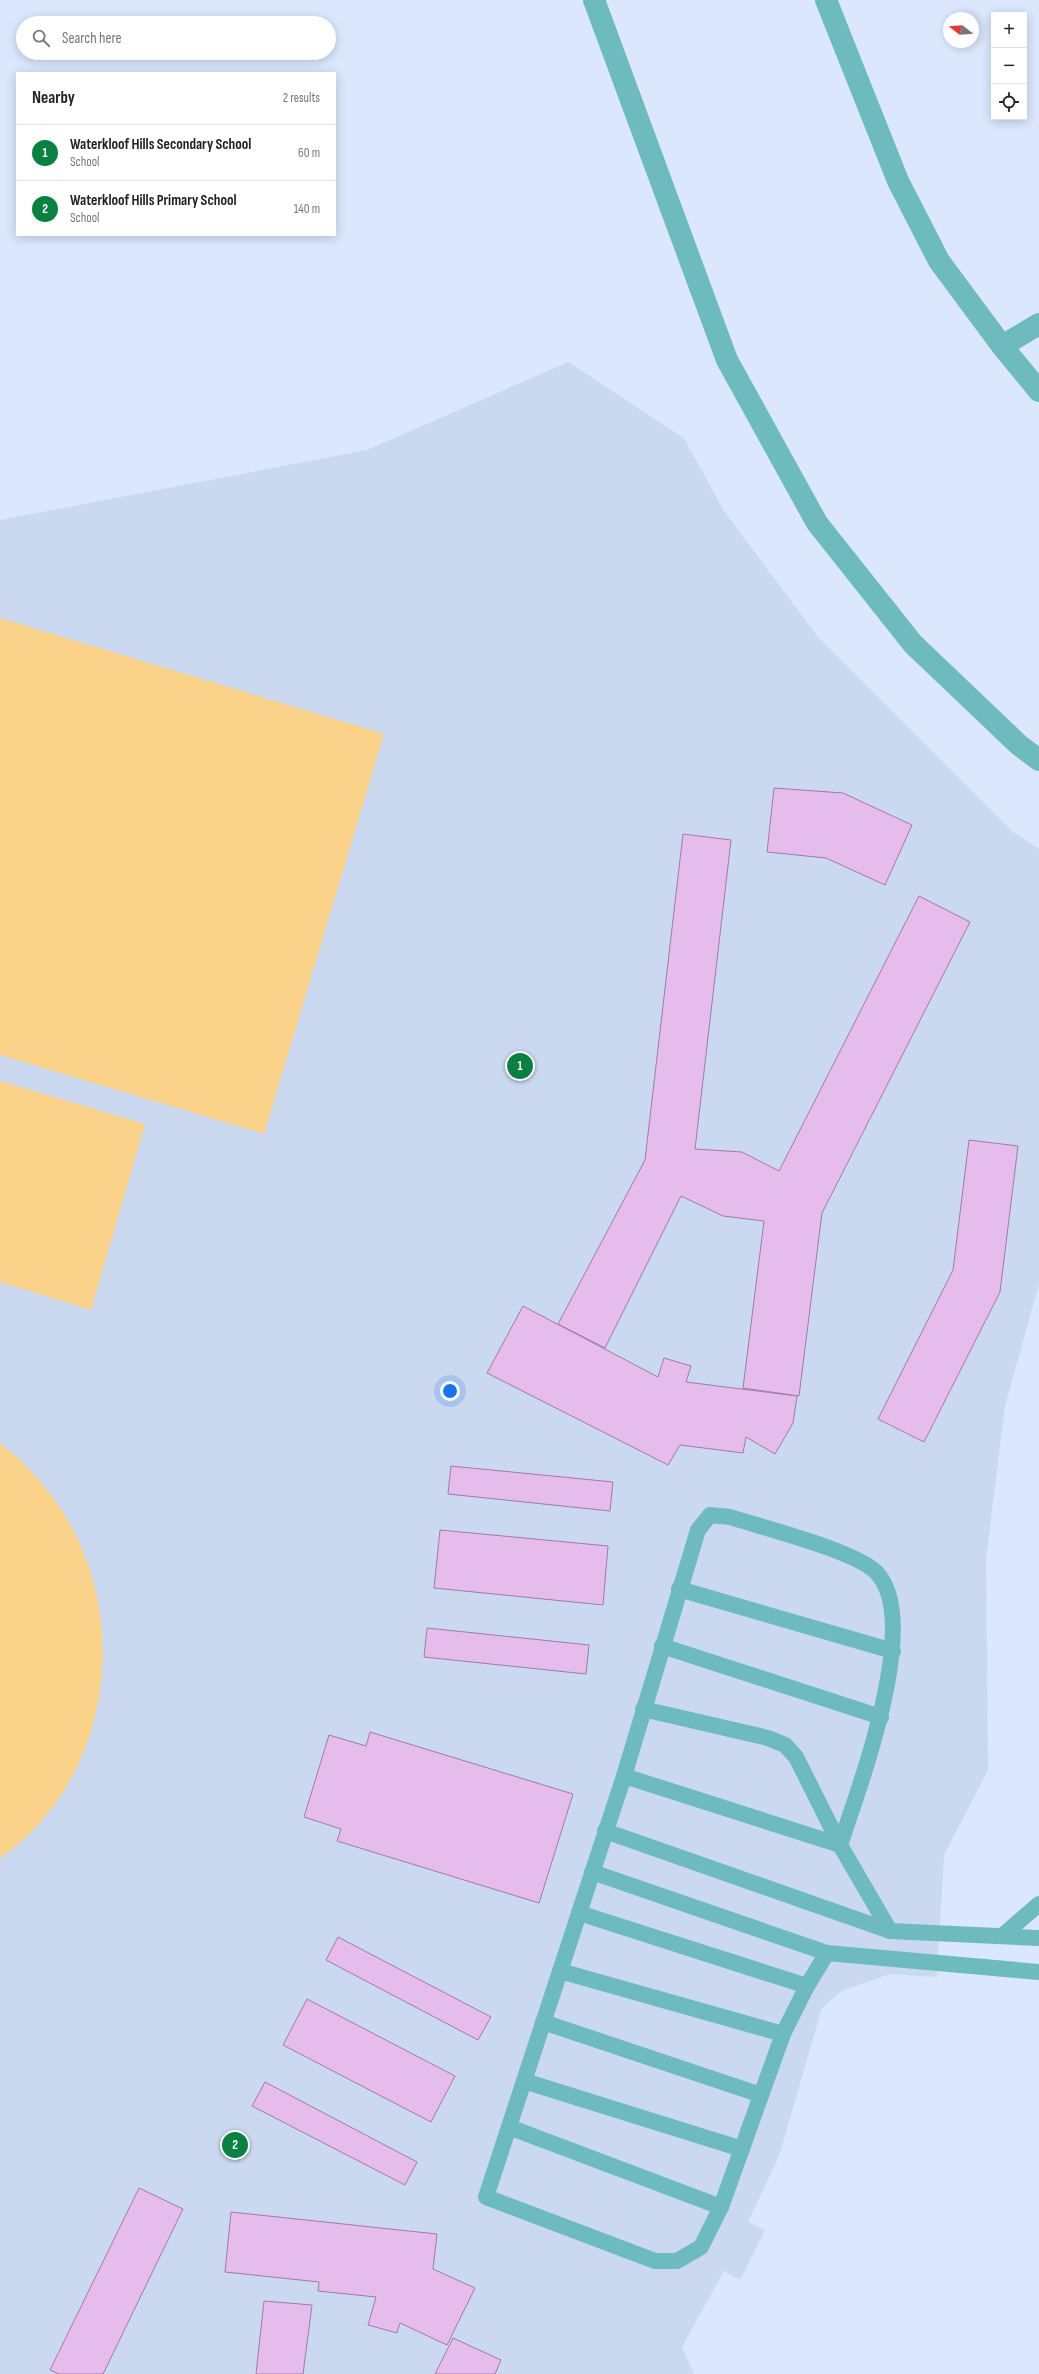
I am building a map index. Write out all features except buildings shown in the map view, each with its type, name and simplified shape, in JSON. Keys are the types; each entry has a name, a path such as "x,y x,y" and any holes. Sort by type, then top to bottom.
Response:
{"street":[{"path":"581,0 626,91"},
{"path":"594,0 626,91 727,360 817,523 913,644 1019,745 1039,760"},
{"path":"826,0 898,181 939,260 1002,346 1039,391"},
{"path":"1002,346 1039,324"}],"lane":[{"path":"827,1953 807,1986 783,2034 721,2207 701,2247 677,2261 655,2261 486,2197 624,1776 698,1530 710,1515 730,1517 854,1557 876,1572 889,1592 893,1651 881,1717 840,1845"},
{"path":"679,1589 893,1651"},
{"path":"662,1646 881,1717"},
{"path":"643,1709 768,1738 785,1745 796,1757 840,1845 890,1930"},
{"path":"624,1776 840,1845"},
{"path":"605,1831 890,1930 1039,1938"},
{"path":"592,1872 827,1953 1039,1972"},
{"path":"1002,1936 1039,1904"},
{"path":"579,1913 807,1986"},
{"path":"560,1971 783,2034"},
{"path":"543,2022 761,2096"},
{"path":"524,2081 742,2149"},
{"path":"509,2127 721,2207"}],"shaded area":[{"path":"568,362 684,438 724,511 818,637 1013,832 1039,849 1039,1284 1005,1406 986,1559 988,1770 944,1855 937,1977 890,1974 841,1991 822,2008 779,2156 748,2222 765,2230 740,2280 724,2271 682,2347 694,2374 0,2374 0,520 367,450"},
{"path":"0,618 384,734 264,1134 0,1055"},
{"path":"0,1081 145,1124 91,1310 0,1282"},
{"path":"0,1444 19,1459 47,1490 75,1534 93,1582 102,1633 101,1684 90,1734 70,1781 40,1823 0,1858"}],"place":[{"name":"Waterkloof Hills Secondary School","path":"520,1066"},
{"name":"Waterkloof Hills Primary School","path":"235,2145"}]}
